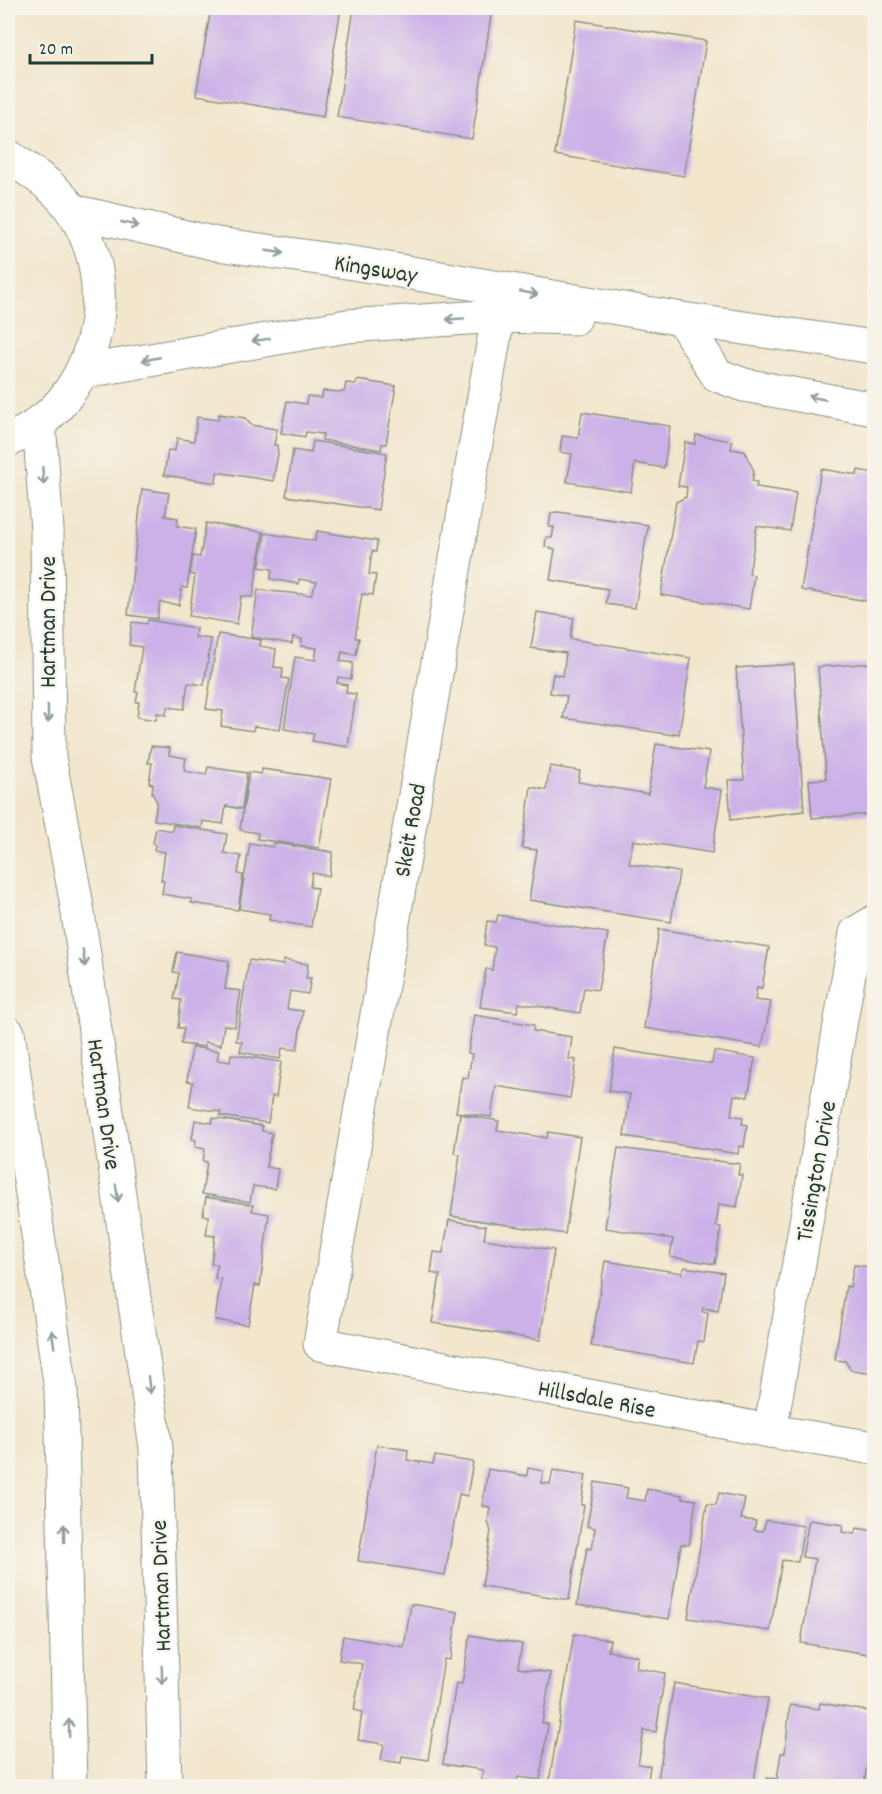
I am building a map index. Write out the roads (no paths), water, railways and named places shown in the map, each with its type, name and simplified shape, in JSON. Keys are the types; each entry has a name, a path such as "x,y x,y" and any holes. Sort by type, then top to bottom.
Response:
{"main road":[{"path":"8,156 33,171 55,190 73,211 94,254 100,302 91,349 81,372 63,399 39,422 8,440"},
{"name":"Kingsway","path":"73,211 217,244 353,264 682,319 874,347"},
{"name":"Kingsway","path":"81,372 347,326 498,316 682,319"},
{"name":"Skeit Road","path":"320,1344 498,316"},
{"path":"682,319 717,375 744,385 874,409"},
{"name":"Hartman Drive","path":"39,422 47,530 49,757 76,900 156,1448 165,1786"},
{"name":"Tissington Drive","path":"770,1431 856,933 874,922"},
{"path":"8,1033 61,1389 70,1786"},
{"name":"Hillsdale Rise","path":"320,1344 770,1431 874,1448"}]}
